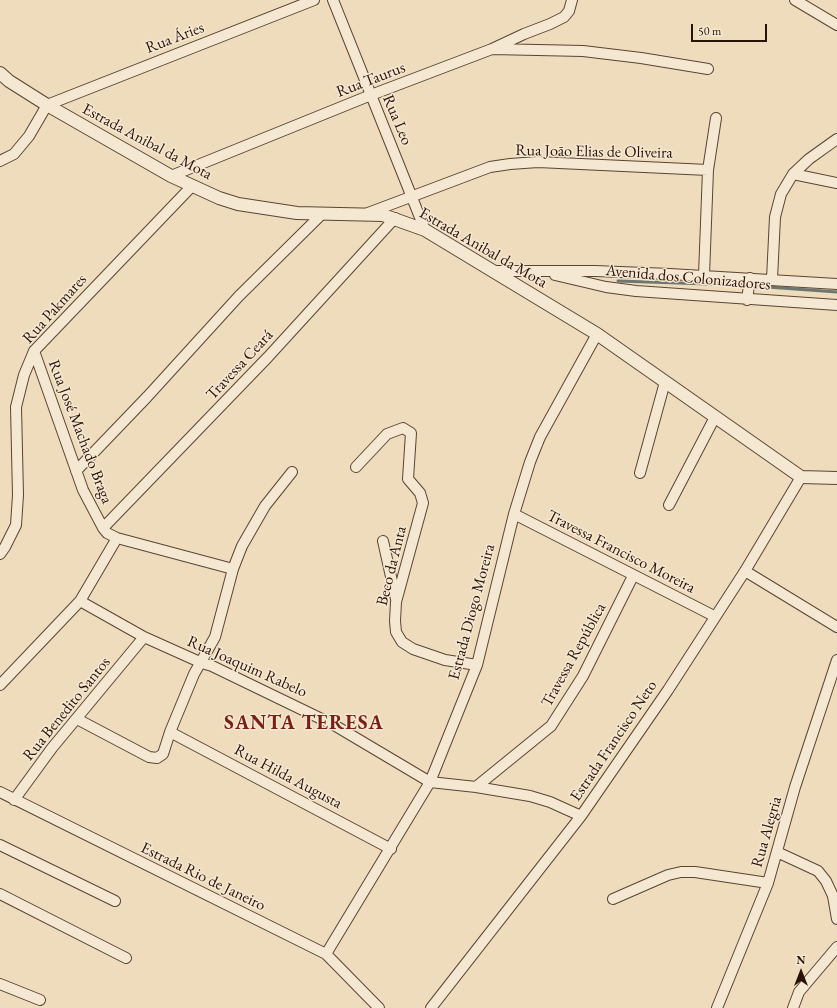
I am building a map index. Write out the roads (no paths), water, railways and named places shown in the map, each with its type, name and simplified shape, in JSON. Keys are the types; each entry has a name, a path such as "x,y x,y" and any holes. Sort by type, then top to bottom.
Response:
{"street":[{"name":"Rua Áries","path":"47,105 314,0"},
{"name":"Rua Leo","path":"333,0 413,197 424,230"},
{"name":"Rua Taurus","path":"171,176 371,96 492,50 504,42 564,17 569,11 572,0"},
{"path":"795,0 837,25"},
{"path":"492,50 583,51 642,58 708,69"},
{"name":"Estrada Anibal da Mota","path":"0,73 8,81 47,105 171,176 219,198 238,204 297,213 368,214 395,218 424,230 597,334 801,477"},
{"path":"0,162 14,154 29,136 47,105"},
{"path":"704,275 708,170 716,118"},
{"path":"772,279 775,217 781,194 793,174 809,159 837,139"},
{"name":"Rua Joāo Elias de Oliveira","path":"368,214 490,167 510,164 538,162 708,170"},
{"path":"793,174 837,182"},
{"name":"Rua Pakmares","path":"0,554 16,525 18,495 16,407 24,375 34,351 192,186"},
{"path":"76,471 147,398 239,296 323,213"},
{"name":"Travessa Ceará","path":"103,528 268,357 395,218"},
{"name":"Avenida dos Colonizadores","path":"493,271 595,271 704,275 749,280 772,279 837,284"},
{"name":"Avenida dos Colonizadores","path":"538,272 606,287 636,291 748,298 837,306"},
{"path":"748,298 749,280"},
{"name":"Estrada Diogo Moreira","path":"326,954 430,782 477,665 521,488 540,437 597,334"},
{"name":"Rua José Machado Braga","path":"34,351 83,490 103,528 117,538 233,570"},
{"path":"640,473 665,382"},
{"path":"669,505 715,417"},
{"name":"Beco da Anta","path":"356,467 387,434 403,428 411,433 412,445 408,479 420,493 423,503 396,602 396,632 402,642 413,649 445,660 477,665"},
{"path":"77,719 149,757 157,758 163,754 170,732 194,674 202,663 215,637 233,570 242,546 265,506 292,472"},
{"path":"801,477 837,478"},
{"name":"Estrada Francisco Neto","path":"431,1008 581,816 668,690 744,571 801,477"},
{"name":"Travessa Francisco Moreira","path":"514,514 714,616"},
{"path":"0,685 80,601 117,538"},
{"path":"383,541 396,602"},
{"path":"744,571 837,627"},
{"name":"Travessa República","path":"476,787 551,726 583,676 633,576"},
{"name":"Rua Joaquim Rabelo","path":"80,601 144,637 212,666 334,724 430,782 476,787 530,796 550,802 581,816"},
{"name":"Rua Benedito Santos","path":"14,800 52,748 144,637"},
{"name":"Rua Alegria","path":"717,1008 768,883 808,744 837,660"},
{"name":"Rua Hilda Augusta","path":"170,732 391,848"},
{"name":"Estrada Rio de Janeiro","path":"0,792 326,954 379,1008"},
{"path":"0,845 115,901"},
{"path":"776,852 818,871 826,881 833,896 837,919"},
{"path":"613,899 668,875 681,872 715,874 768,883"},
{"path":"0,894 126,958"},
{"path":"794,1008 799,992 837,947"},
{"path":"0,984 40,1000"}],"waterway":[{"path":"618,281 739,285 837,292"}],"district":[{"name":"SANTA TERESA","path":"304,724"}]}
